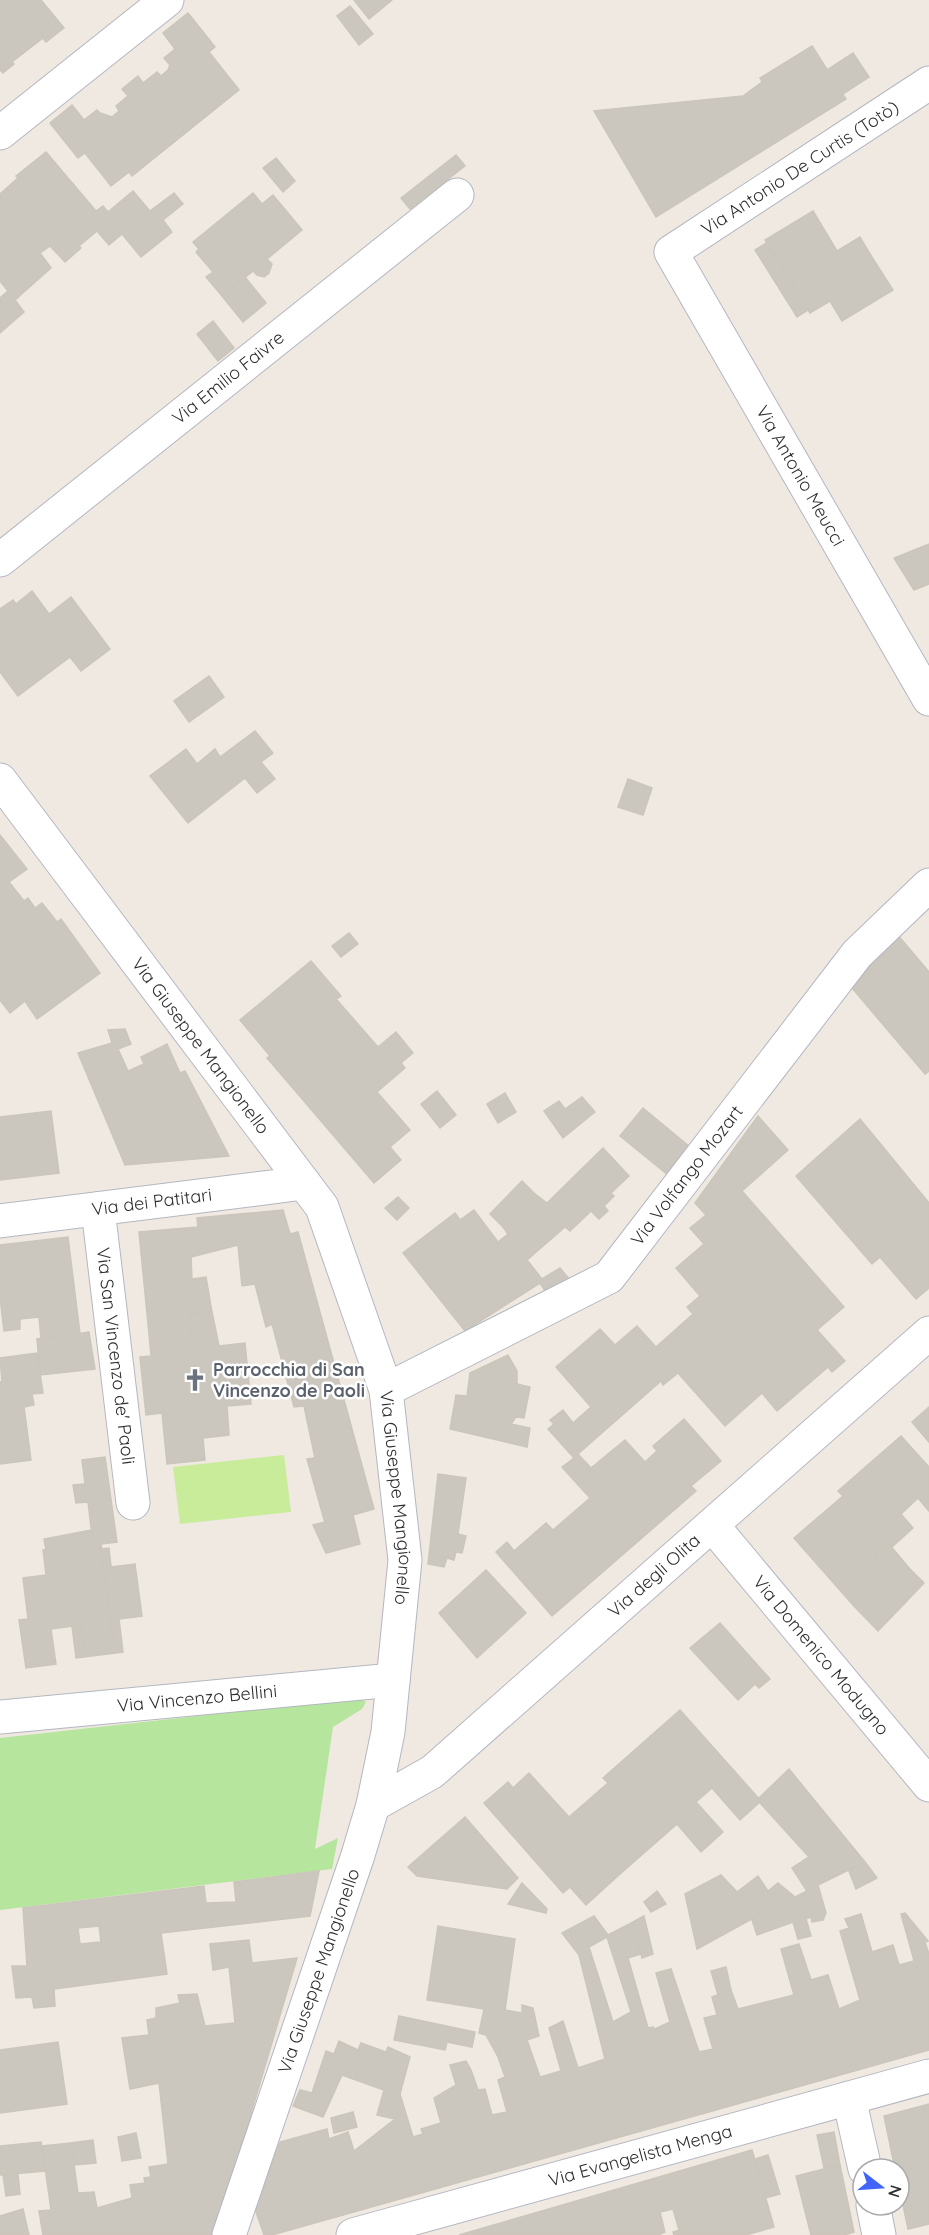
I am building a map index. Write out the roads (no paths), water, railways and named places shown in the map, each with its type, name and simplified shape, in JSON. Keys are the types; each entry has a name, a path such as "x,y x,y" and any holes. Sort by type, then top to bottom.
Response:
{"street":[{"path":"0,133 167,0"},
{"name":"Via Antonio De Curtis (Totò)","path":"671,252 926,92"},
{"name":"Via Emilio Faivre","path":"0,560 457,195"},
{"name":"Via Antonio Meucci","path":"671,252 929,699"},
{"name":"Via Giuseppe Mangionello","path":"0,780 322,1207 386,1390 405,1560 388,1732 373,1805 355,1866 229,2235"},
{"name":"Via Volfango Mozart","path":"386,1390 609,1277 857,954 929,885"},
{"name":"Via dei Patitari","path":"0,1221 304,1183"},
{"name":"Via San Vincenzo de' Paoli","path":"98,1209 133,1503"},
{"name":"Via degli Olita","path":"373,1805 432,1772 929,1333"},
{"name":"Via Domenico Modugno","path":"712,1525 929,1785"},
{"name":"Via Vincenzo Bellini","path":"0,1717 393,1680"},
{"name":"Via Evangelista Menga","path":"353,2235 929,2076"},
{"path":"849,2098 862,2157"},
{"path":"875,2217 879,2235"}],"place":[{"name":"Parrocchia di San Vincenzo de Paoli","path":"195,1380"}]}
